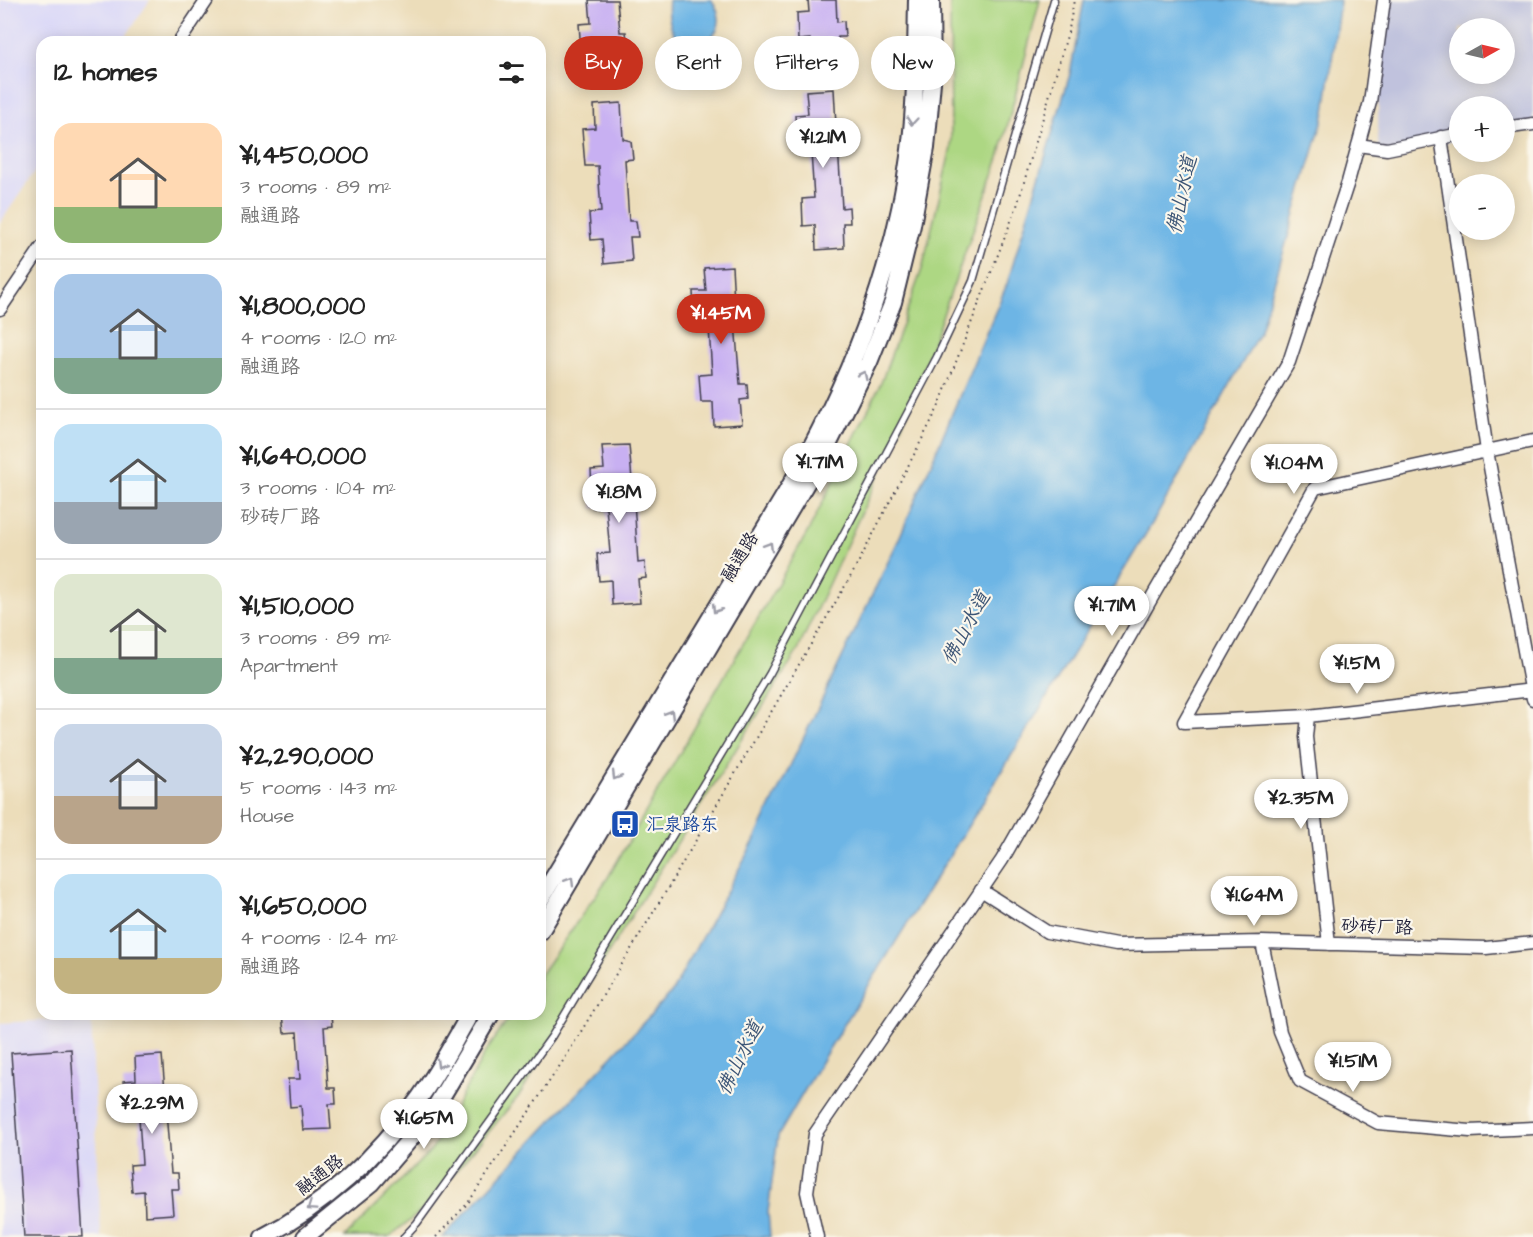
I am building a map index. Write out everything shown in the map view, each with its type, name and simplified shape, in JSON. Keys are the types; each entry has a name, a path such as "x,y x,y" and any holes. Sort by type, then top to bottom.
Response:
{"main road":[{"name":"融通路","path":"546,890 785,495 817,438 853,361 882,280 910,151 914,108 917,0"},
{"name":"融通路","path":"546,922 824,453 869,363 893,302 912,225 926,148 932,82 931,0"},
{"name":"融通路","path":"263,1237 335,1191 366,1163 422,1096 466,1020"},
{"path":"305,1237 372,1183 430,1116 487,1020"}],"street":[{"path":"183,36 207,0"},
{"path":"817,1237 807,1192 815,1134 1002,860 1289,362 1348,182 1370,102 1384,0"},
{"path":"1515,126 1533,124"},
{"path":"1358,145 1388,149 1449,136"},
{"path":"1441,137 1487,451 1533,693 1308,716 1184,722 1315,488 1487,451 1533,441"},
{"path":"0,309 36,256"},
{"path":"1308,716 1306,737 1329,944"},
{"name":"砂砖厂路","path":"981,890 1047,932 1116,945 1262,942 1486,948 1533,943"},
{"path":"1262,942 1280,1032 1300,1081 1378,1123 1470,1131 1533,1128"}],"lane":[{"path":"404,1237 417,1223 552,1036 770,673 937,357 973,281 1054,0"}],"shaded area":[{"path":"0,0 150,0 126,36 36,36 36,170 0,223"},
{"path":"1379,0 1533,0 1533,127 1515,130 1515,96 1449,96 1449,142 1378,154"},
{"path":"91,1020 101,1237 0,1237 0,1023"}],"green space":[{"path":"950,0 1040,0 999,158 908,412 797,652 518,1097 424,1209 389,1237 345,1237 433,1148 485,1053 508,1020 546,1020 546,966 607,879 810,528 881,383 922,269 951,148 951,90 955,90 955,36 950,36"}],"water":[{"path":"669,0 712,0 718,11 719,21 712,36 675,36 668,12"},
{"name":"佛山水道","path":"1084,0 1340,0 1325,112 1260,331 1156,517 985,799 827,1052 778,1136 768,1212 770,1237 443,1237 672,992 754,841 898,541 1007,284 1070,74"}],"building":[{"path":"589,0 617,0 620,32 626,32 627,36 580,36 579,24 591,23"},
{"path":"808,0 836,0 837,22 844,21 845,36 798,36 797,13 809,12"},
{"path":"834,90 836,125 844,127 845,145 838,146 842,208 849,207 850,223 843,223 844,248 816,250 815,225 803,226 802,199 814,198 811,152 797,153 795,115 808,114 806,91"},
{"path":"621,103 623,139 631,141 633,159 625,160 629,221 636,221 638,237 630,237 632,261 604,264 602,239 591,240 589,213 601,212 598,166 585,166 582,129 595,128 594,105"},
{"path":"732,266 734,302 742,304 743,322 735,323 740,384 747,384 748,399 740,400 742,424 714,426 713,402 701,402 699,375 712,374 709,328 695,329 693,291 706,291 704,268"},
{"path":"629,445 632,480 640,483 641,501 634,501 638,563 645,562 646,578 638,579 640,603 612,605 611,580 599,581 597,554 610,553 606,507 593,508 591,470 604,469 602,446"},
{"path":"283,1020 332,1020 332,1026 324,1027 328,1088 335,1088 336,1104 329,1104 331,1129 303,1130 301,1106 290,1107 288,1079 300,1079 297,1032 284,1033"},
{"path":"71,1049 83,1237 24,1237 11,1053"},
{"path":"162,1055 165,1091 173,1093 174,1111 166,1112 171,1173 178,1173 179,1189 171,1189 173,1214 145,1216 144,1191 132,1192 130,1165 142,1164 139,1118 126,1119 123,1081 136,1080 135,1057"}],"place":[{"name":"汇泉路东","path":"625,824"}]}
